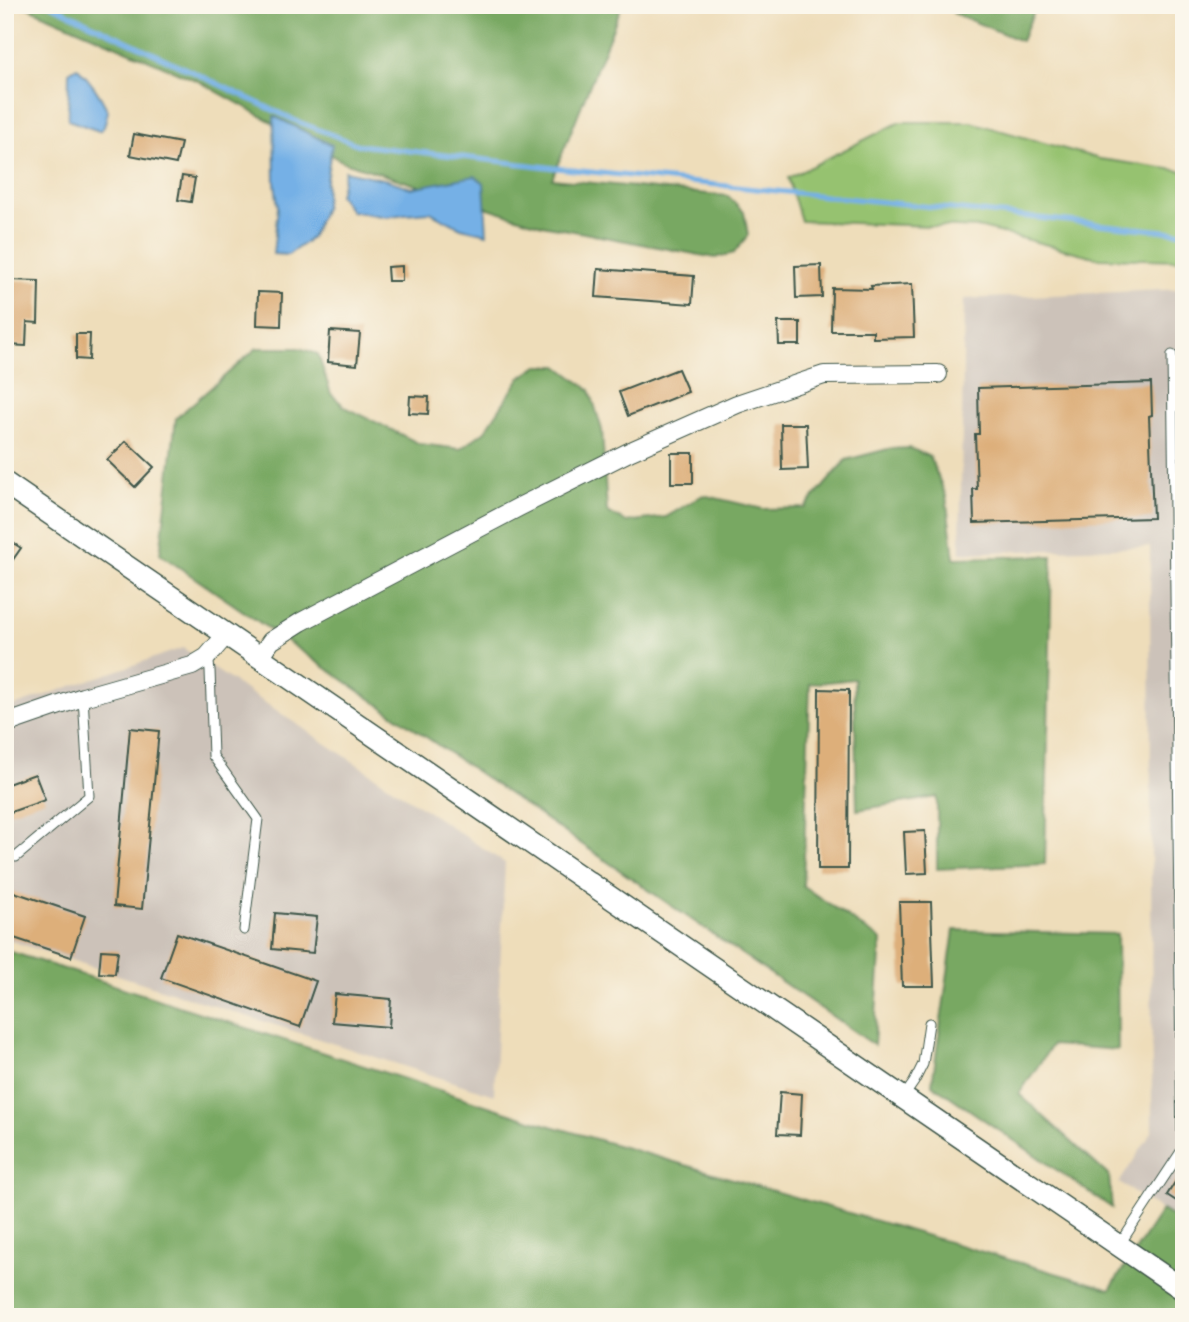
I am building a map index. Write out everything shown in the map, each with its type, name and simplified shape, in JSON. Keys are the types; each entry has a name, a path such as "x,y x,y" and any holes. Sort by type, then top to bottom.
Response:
{"street":[{"path":"260,657 271,641 301,622 631,451 737,404 824,375 938,374"},
{"path":"8,489 260,657 1184,1290"},
{"path":"5,724 192,666 208,657 226,635"}],"lane":[{"path":"1119,1246 1182,1150 1172,355"},
{"path":"208,657 213,756 258,819 244,930"},
{"path":"16,857 89,796 83,698"},
{"path":"903,1098 923,1065 929,1023"}],"shaded area":[{"path":"1184,289 1184,1225 1119,1183 1152,1132 1150,547 960,553 964,299"},
{"path":"183,648 505,863 494,1095 5,939 5,709"}],"green space":[{"path":"22,5 622,5 552,179 728,196 744,212 748,235 734,253 715,258 542,225 344,162 198,81"},
{"path":"957,5 1037,5 1021,41 953,13"},
{"path":"900,122 971,122 1100,159 1184,171 1184,260 1098,258 982,228 801,221 788,178"},
{"path":"257,348 299,348 318,354 331,394 345,407 420,444 460,449 485,431 520,378 538,366 558,366 590,390 602,430 607,512 626,522 666,517 703,495 763,509 805,508 846,460 888,449 910,448 930,457 946,496 954,558 1052,556 1045,864 937,869 937,797 857,810 854,679 810,684 803,886 881,940 874,1045 160,554 176,418"},
{"path":"954,930 1117,934 1118,1050 1052,1045 1019,1094 1109,1176 1112,1208 932,1084"},
{"path":"5,950 541,1123 1110,1289 1162,1210 1184,1224 1184,1317 5,1317"}],"water":[{"path":"77,67 108,111 104,127 99,131 68,120 69,72"},
{"path":"274,116 332,145 325,206 311,238 288,255 273,254 278,207"},
{"path":"345,171 411,188 475,176 484,183 487,234 461,228 430,212 387,217 351,211 339,195"}],"building":[{"path":"134,134 181,143 176,164 130,155"},
{"path":"182,176 195,178 191,202 178,200"},
{"path":"821,265 822,297 796,298 795,266"},
{"path":"402,266 402,281 388,281 387,267"},
{"path":"598,269 694,276 692,304 596,297"},
{"path":"9,280 39,281 38,323 27,322 26,346 8,345"},
{"path":"912,284 914,337 873,338 873,331 831,331 832,288 872,289 871,286"},
{"path":"258,292 282,293 281,326 257,325"},
{"path":"778,322 800,322 800,345 779,345"},
{"path":"330,331 360,333 357,365 328,362"},
{"path":"76,334 90,334 89,360 76,359"},
{"path":"678,369 688,392 628,416 619,392"},
{"path":"1151,383 1152,415 1149,416 1153,518 974,523 973,489 977,489 975,434 979,434 978,388"},
{"path":"410,396 429,397 428,414 409,413"},
{"path":"781,424 806,424 808,469 782,470"},
{"path":"126,441 154,467 135,487 107,460"},
{"path":"671,453 693,453 693,483 671,483"},
{"path":"5,538 21,548 5,571"},
{"path":"819,689 849,690 848,869 818,869"},
{"path":"130,728 159,731 142,909 114,906"},
{"path":"35,774 45,800 5,814 5,785"},
{"path":"925,831 927,873 906,874 904,832"},
{"path":"5,889 85,916 71,957 5,935"},
{"path":"899,902 931,902 934,986 902,986"},
{"path":"275,913 317,917 313,953 272,949"},
{"path":"177,933 316,981 300,1027 161,978"},
{"path":"101,950 118,951 115,974 99,973"},
{"path":"335,994 391,999 389,1027 332,1022"},
{"path":"780,1092 802,1094 800,1135 777,1134"},
{"path":"1184,1168 1184,1206 1167,1195"}],"waterway":[{"path":"51,5 296,121 359,145 582,171 1184,233"}]}
